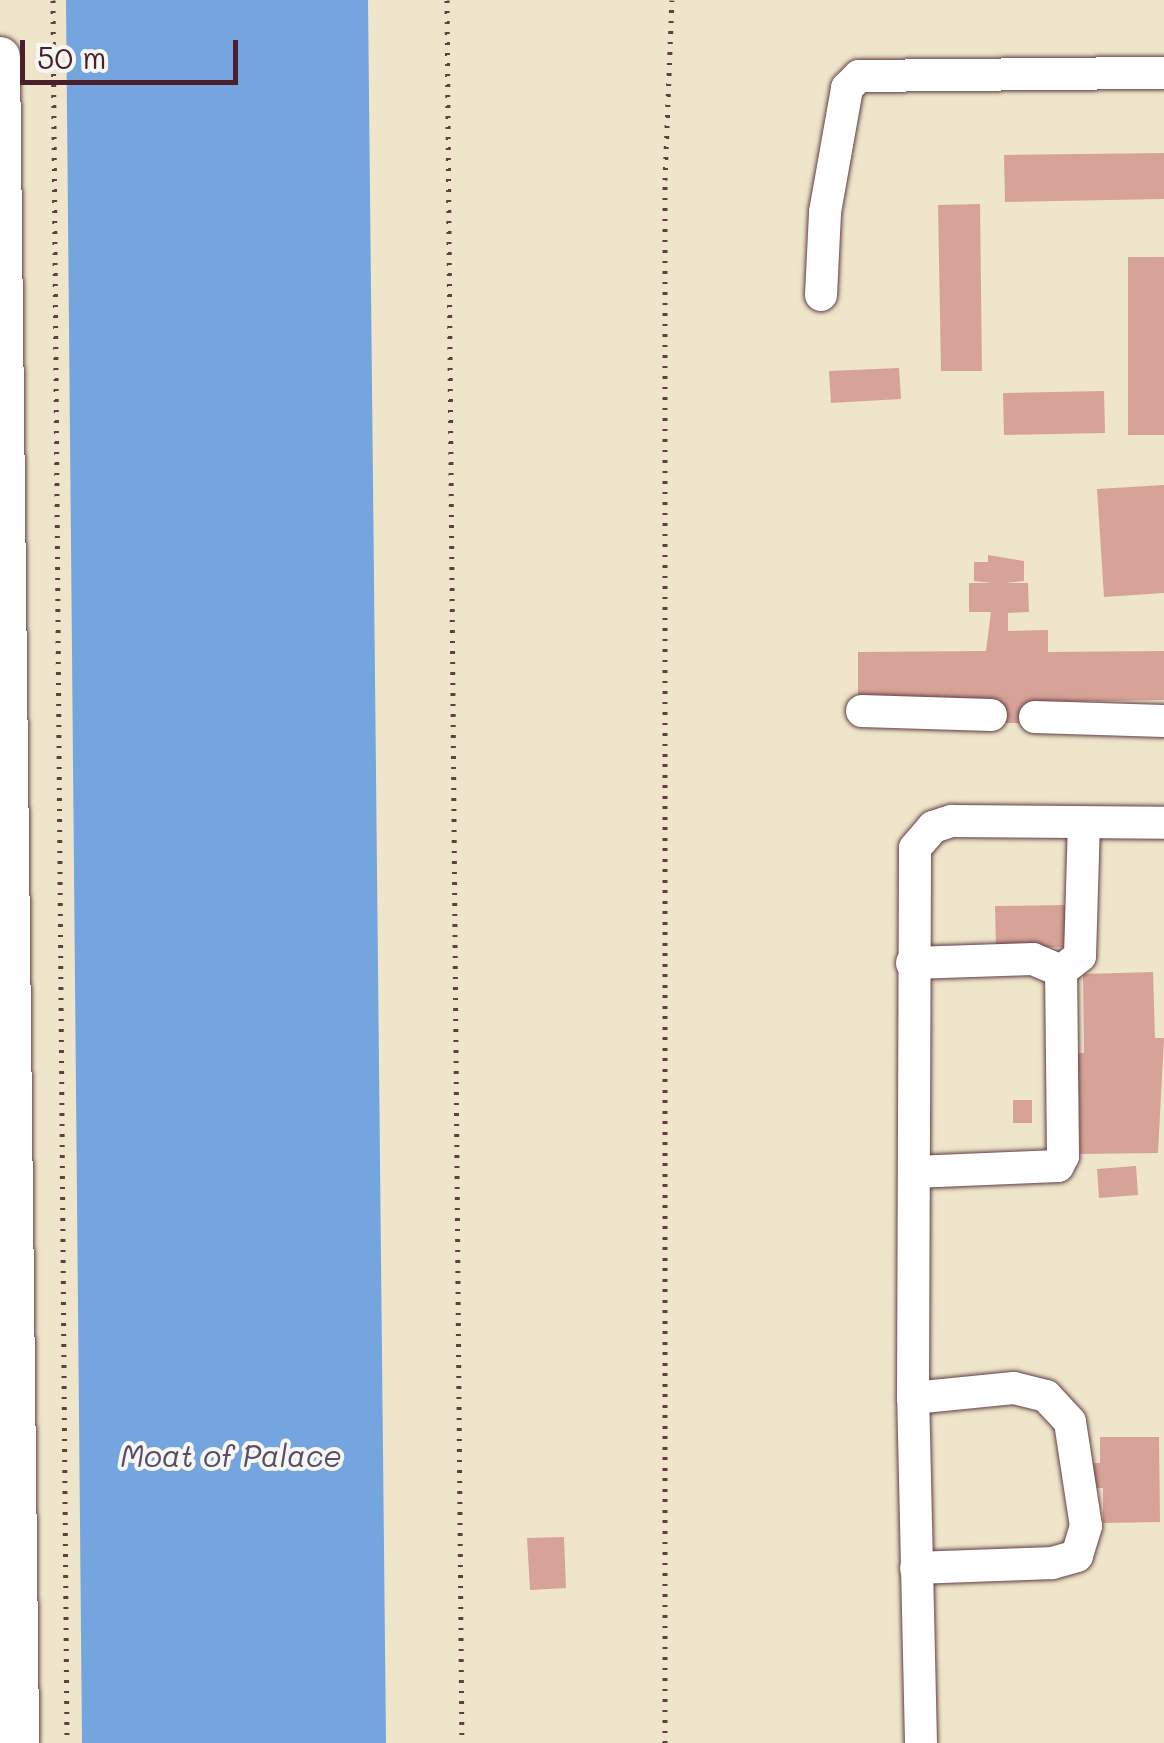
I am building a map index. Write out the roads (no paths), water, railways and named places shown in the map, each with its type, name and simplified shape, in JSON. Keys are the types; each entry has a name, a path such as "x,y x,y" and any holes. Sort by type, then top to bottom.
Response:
{"main road":[{"path":"0,57 4,843 19,1743"}],"street":[{"path":"821,295 825,212 848,88 859,76 1164,74"},
{"path":"862,711 991,716"},
{"path":"1035,717 1164,722"},
{"path":"921,1743 913,1398 912,861 934,827 952,820 1164,823"},
{"path":"1061,971 1080,956 1084,824"},
{"path":"912,963 1033,960 1061,971"},
{"path":"914,1172 1058,1166 1061,971"},
{"path":"913,1398 1014,1388 1046,1396 1070,1422 1086,1526 1077,1556 1052,1563 916,1568"}],"water":[{"name":"Moat of Palace","path":"66,0 368,0 386,1743 82,1743"}]}
